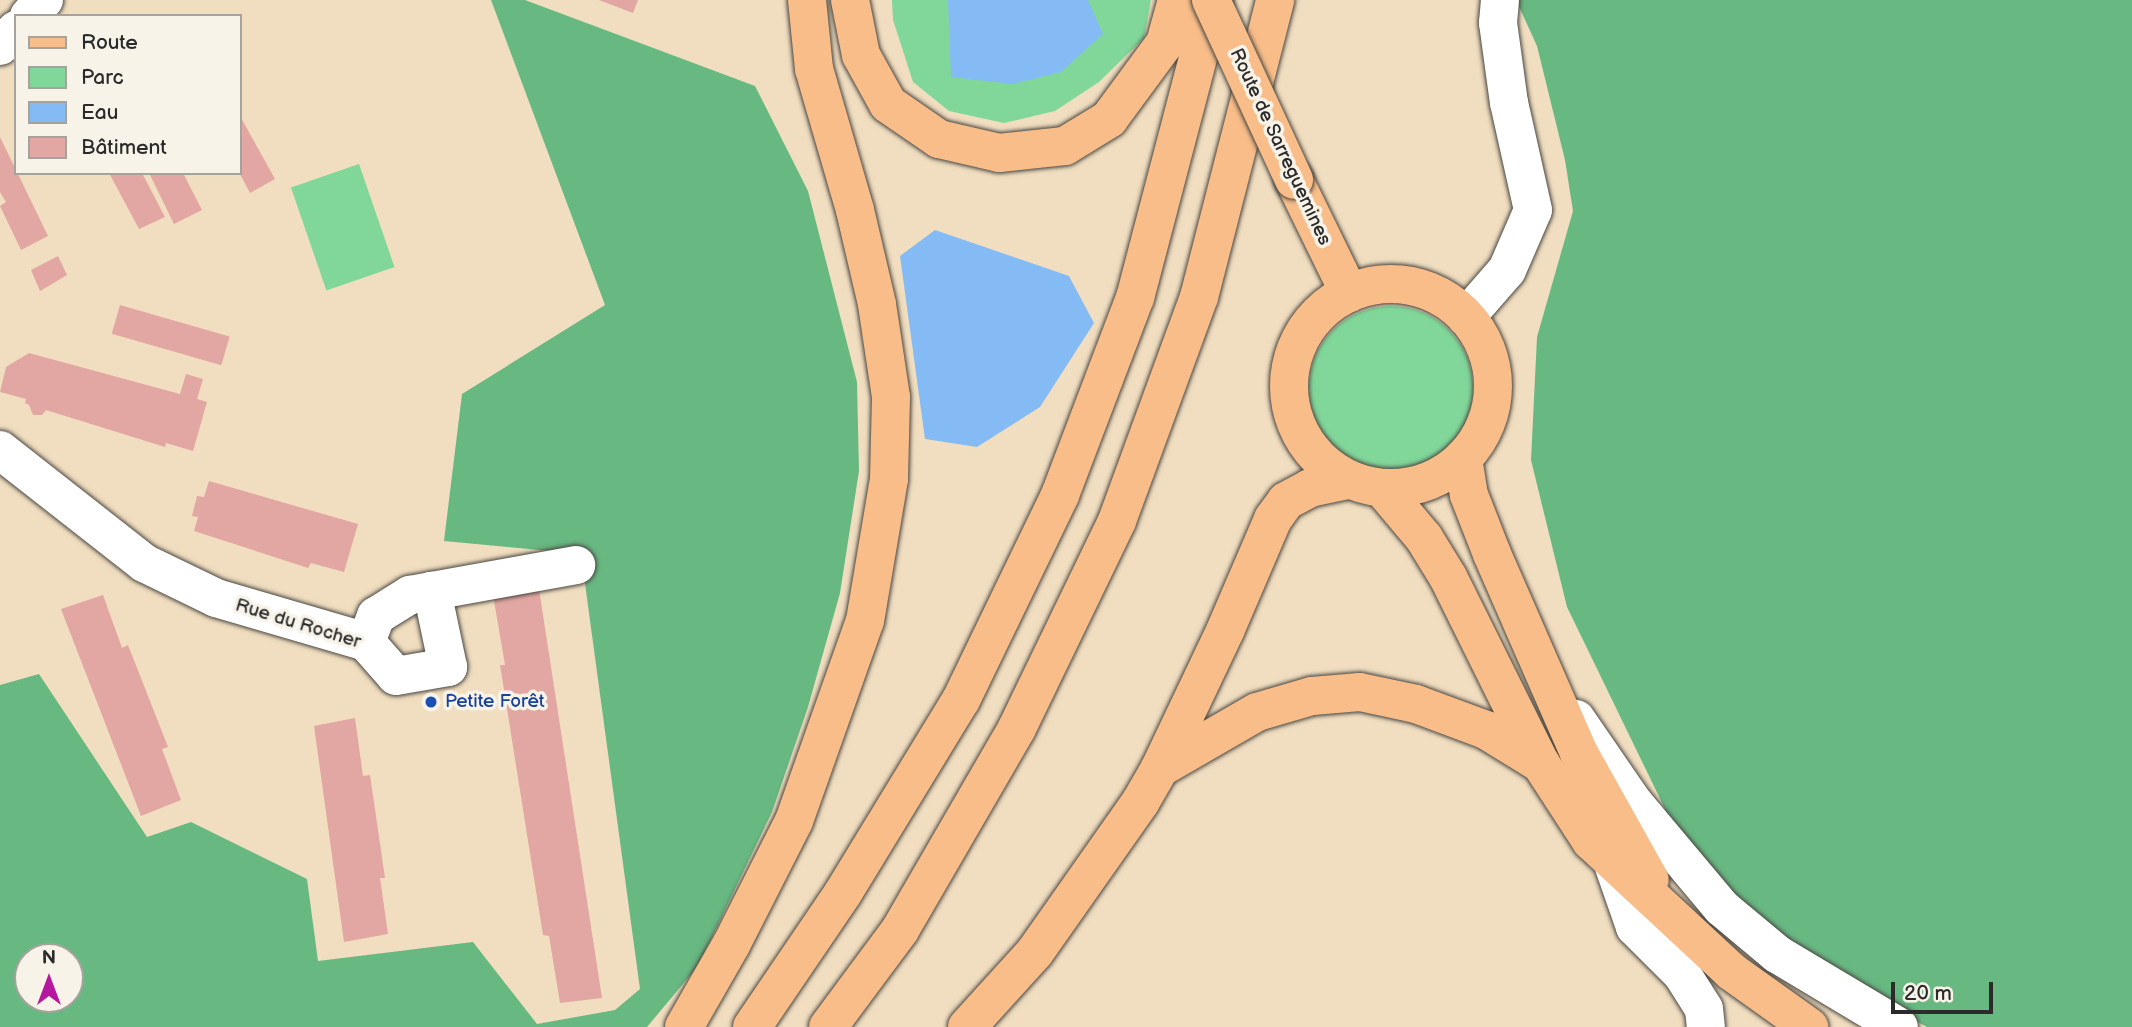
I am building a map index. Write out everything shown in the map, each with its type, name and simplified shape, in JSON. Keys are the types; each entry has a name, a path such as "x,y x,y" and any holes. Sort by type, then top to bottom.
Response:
{"main road":[{"path":"684,1027 732,945 794,821 865,621 889,479 891,397 877,304 855,210 814,69 807,0"},
{"path":"850,0 861,55 888,104 939,139 999,153 1065,146 1109,119 1165,43 1177,0"},
{"path":"752,1027 843,893 961,700 1059,495 1135,298 1212,0"},
{"name":"Route de Sarreguemines","path":"1212,0 1349,293"},
{"path":"828,1027 900,930 1017,728 1116,521 1199,297 1275,0"},
{"path":"967,1027 1035,952 1160,768 1225,631 1273,519 1286,501 1310,488 1365,484 1404,488 1425,482 1445,472 1463,458 1481,434 1492,404 1492,383 1484,343 1466,317 1441,297 1411,286 1380,284 1349,293 1321,311 1300,338 1289,369 1289,403 1300,435 1321,461 1365,484 1424,538 1448,577 1541,764 1591,841 1732,972 1809,1027"},
{"path":"1463,458 1469,495 1492,554 1579,753 1668,913"},
{"path":"1160,768 1257,712 1312,696 1360,692 1416,704 1486,730 1541,764"}],"street":[{"path":"31,14 44,0"},
{"path":"1466,317 1507,270 1533,210 1509,103 1498,23 1500,0"},
{"path":"0,46 14,32"},
{"name":"Rue du Rocher","path":"0,450 144,564 216,598 366,642 396,676 448,667 432,591"},
{"path":"366,642 376,616 410,596 576,565"},
{"path":"1551,685 1633,802 1722,908 1777,954 1899,1027"},
{"path":"1612,860 1635,927 1682,974 1704,1009 1706,1027"}],"green space":[{"path":"491,0 525,0 755,86 808,191 857,382 859,471 840,593 808,707 772,812 698,966 647,1027 0,1027 0,685 39,674 147,837 191,822 307,879 318,961 473,942 537,1024 615,1010 640,989 581,554 444,541 462,394 605,305"},
{"path":"892,0 1151,0 1144,38 1099,82 1055,111 1004,123 949,111 913,82 893,20"},
{"path":"1516,0 2132,0 2132,1027 1927,1027 1812,966 1695,858 1667,813 1567,607 1531,460 1537,337 1573,211 1565,160 1537,46"},
{"path":"359,164 394,267 326,291 291,187"},
{"path":"1391,306 1422,312 1449,330 1467,357 1473,388 1467,419 1449,446 1422,464 1391,470 1360,464 1333,446 1315,419 1309,388 1315,357 1333,330 1360,312"}],"water":[{"path":"948,0 1088,0 1103,34 1061,72 1013,84 951,77"},
{"path":"935,230 1069,276 1094,323 1040,407 977,447 925,439 900,256"}],"building":[{"path":"599,0 638,0 633,13"},
{"path":"242,120 275,179 250,193 241,175"},
{"path":"0,137 14,166 14,175 18,175 48,236 21,250 0,206 6,202 0,192"},
{"path":"110,175 143,175 165,217 139,229"},
{"path":"150,175 184,175 202,210 174,224"},
{"path":"58,256 67,275 40,291 31,270"},
{"path":"120,305 230,336 221,365 112,334"},
{"path":"29,353 180,394 186,374 203,379 197,399 207,402 193,451 166,443 165,447 46,410 42,415 33,415 29,405 25,403 26,399 0,392 6,367"},
{"path":"209,481 358,524 344,572 311,563 308,568 194,531 198,517 192,516 197,496 204,497"},
{"path":"539,589 602,998 560,1003 549,936 543,935 500,665 505,665 493,595"},
{"path":"103,595 122,648 128,645 168,747 162,749 181,800 141,816 61,609"},
{"path":"355,718 363,776 370,775 385,878 380,878 388,934 344,942 314,726"}],"place":[{"name":"Petite Forêt","path":"431,702"}]}
